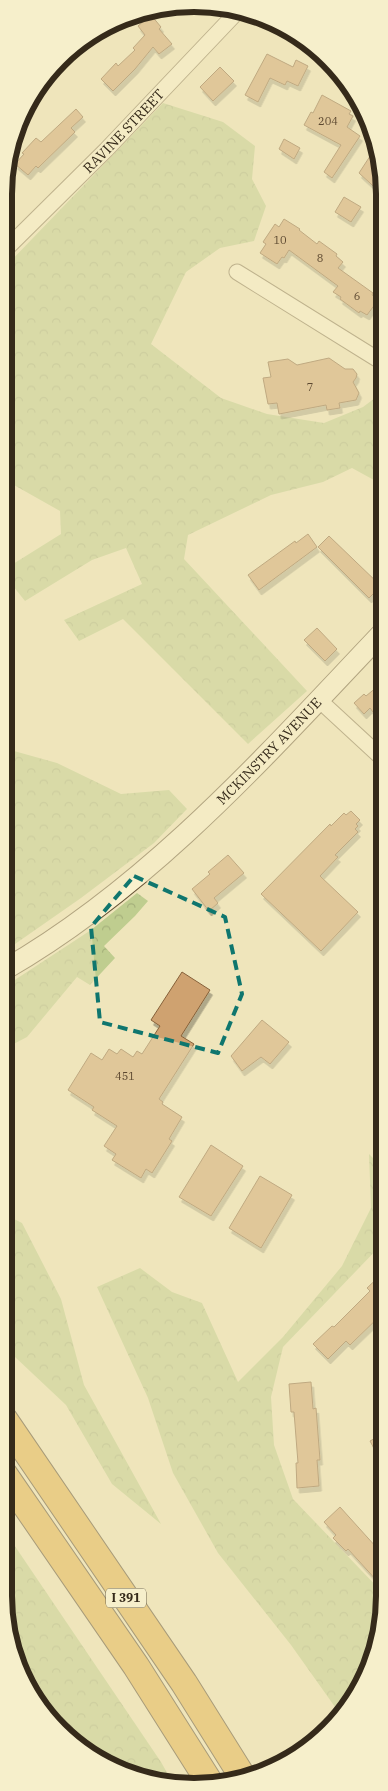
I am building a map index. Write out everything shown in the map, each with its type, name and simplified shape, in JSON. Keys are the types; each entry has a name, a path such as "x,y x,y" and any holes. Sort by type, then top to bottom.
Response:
{"highway":[{"name":"I 391","path":"12,1431 184,1683 240,1772"},
{"name":"I 391","path":"12,1486 136,1666 207,1778"}],"street":[{"name":"RAVINE STREET","path":"12,243 106,150 232,17"},
{"path":"237,272 376,358"},
{"name":"MCKINSTRY AVENUE","path":"12,965 72,926 149,867 237,783 376,639"},
{"path":"318,699 376,753"}],"highlighted area":[{"path":"134,876 225,917 242,994 218,1053 100,1022 91,927"}],"green space":[{"path":"163,103 223,122 255,146 252,179 266,206 254,241 220,248 186,272 151,344 221,398 267,414 324,423 363,407 376,397 376,481 352,468 323,482 271,495 188,535 184,559 307,691 248,744 123,619 79,641 64,620 142,584 126,548 92,560 25,601 12,585 12,565 61,534 60,511 12,484 12,260"},
{"path":"12,750 57,763 121,794 169,790 187,809 154,843 81,898 12,946"},
{"path":"137,893 148,901 104,946 115,958 90,985 77,977 27,1037 12,1045 12,982 91,930"},
{"path":"369,1154 376,1161 376,1250 283,1347 271,1397 274,1445 293,1499 376,1586 374,1621 366,1655 351,1688 336,1709 291,1645 218,1553 173,1473 148,1398 97,1287 140,1268 172,1292 202,1303 238,1382 283,1337 342,1266 371,1208"},
{"path":"12,1218 22,1223 61,1299 84,1385 161,1524 112,1484 66,1405 12,1353"},
{"path":"12,1542 169,1777 136,1769 103,1754 74,1733 53,1710 22,1653 16,1632 12,1597"}],"building":[{"path":"153,17 161,27 159,29 172,44 159,54 153,47 113,91 101,79 116,63 118,66 135,50 133,48 145,35 138,26 146,19"},
{"path":"267,54 293,67 296,60 308,66 298,86 287,81 285,85 270,78 258,102 245,95"},
{"path":"220,67 234,81 213,101 200,87"},
{"path":"322,95 351,111 349,114 353,116 347,127 360,136 332,178 324,172 341,145 304,125 311,112 313,113"},
{"path":"76,109 83,117 71,128 75,132 38,168 36,166 28,175 15,164 36,138 41,142"},
{"path":"284,139 300,148 294,159 279,149"},
{"path":"371,155 376,188 359,173"},
{"path":"344,197 361,207 351,222 335,212"},
{"path":"284,219 300,229 317,244 319,241 337,254 336,256 343,262 338,268 373,293 372,295 376,297 376,303 367,315 360,311 359,313 340,299 341,297 333,292 338,286 289,250 277,264 260,253 266,244 263,242 275,224 279,227"},
{"path":"329,358 345,369 353,369 357,374 353,382 359,393 356,400 339,403 340,408 327,410 326,405 279,414 277,403 268,404 263,378 271,377 268,362 288,359 297,365"},
{"path":"308,534 317,547 259,590 248,575 295,541 296,543"},
{"path":"329,536 376,581 376,591 369,598 318,547"},
{"path":"317,628 337,649 325,661 304,640"},
{"path":"376,688 376,716 370,708 364,714 354,703 364,694 366,696"},
{"path":"351,811 360,820 356,824 358,826 355,829 358,832 335,855 338,857 320,876 358,912 321,951 261,894 330,824 331,826 344,813 346,815"},
{"path":"228,855 244,873 214,898 218,903 209,911 192,889"},
{"path":"182,972 210,990 181,1036 194,1044 159,1099 163,1102 162,1104 182,1117 169,1139 172,1141 152,1173 146,1169 141,1178 112,1160 116,1154 104,1146 117,1126 92,1110 94,1107 68,1090 91,1053 102,1060 109,1049 117,1054 121,1049 133,1057 137,1051 142,1054 160,1026 151,1020"},
{"path":"262,1020 289,1042 270,1064 261,1057 242,1071 231,1056"},
{"path":"211,1145 243,1166 211,1216 179,1197"},
{"path":"260,1176 292,1195 261,1248 229,1228"},
{"path":"376,1280 376,1320 350,1345 346,1341 328,1359 313,1344 332,1326 334,1327 370,1291 367,1288"},
{"path":"311,1382 313,1409 316,1408 320,1460 317,1460 319,1486 297,1488 296,1463 298,1463 294,1412 291,1412 289,1384"},
{"path":"376,1438 376,1452 370,1441"},
{"path":"340,1507 376,1547 376,1580 348,1549 346,1551 333,1538 336,1535 324,1522"}]}
